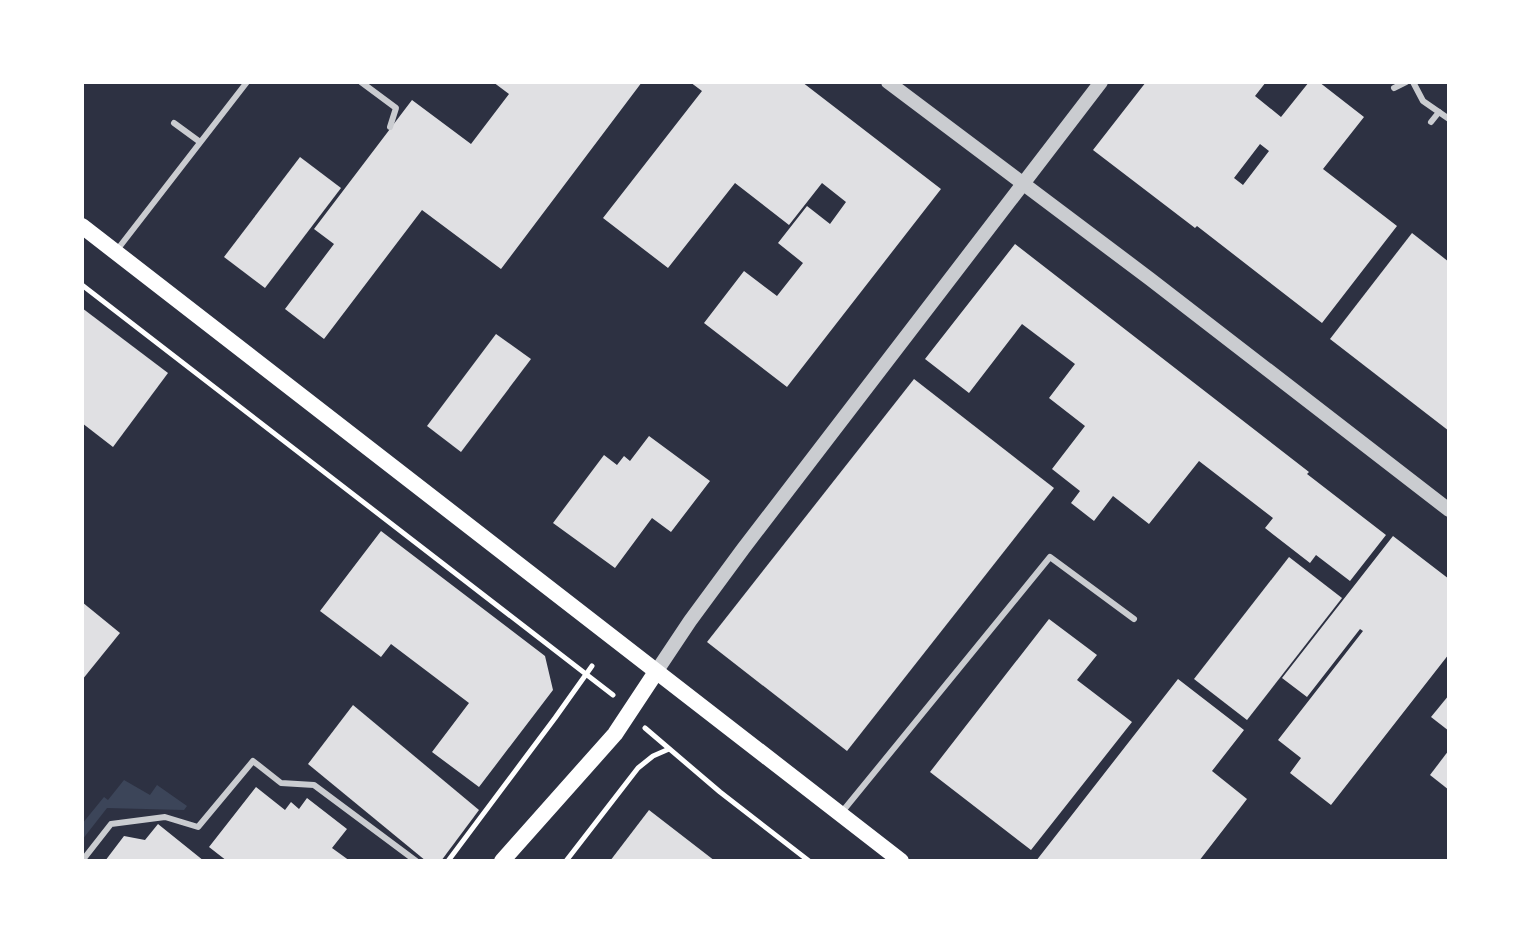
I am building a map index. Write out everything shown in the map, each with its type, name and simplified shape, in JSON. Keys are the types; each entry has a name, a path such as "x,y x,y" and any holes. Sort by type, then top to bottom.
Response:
{"main road":[{"path":"82,226 901,861"},
{"path":"502,861 615,734 656,672"}],"street":[{"path":"888,82 1449,510"},
{"path":"656,672 743,549 1101,82"}],"lane":[{"path":"115,253 247,82"},
{"path":"361,82 396,108 390,127"},
{"path":"1394,88 1406,82"},
{"path":"1413,82 1423,101 1449,119"},
{"path":"1431,122 1439,112"},
{"path":"174,123 200,142"},
{"path":"840,815 1050,557 1134,619"},
{"path":"82,861 111,824 165,817 198,827 253,761 281,783 314,785 416,861"}],"path":[{"path":"82,285 606,689"},
{"path":"448,861 592,666"},
{"path":"656,738 809,861"},
{"path":"566,861 638,768 669,749"}],"shaded area":[{"path":"124,780 150,795 157,785 187,806 184,810 107,808 82,840 82,824 104,797 108,800"}],"building":[{"path":"493,82 642,82 501,269 422,210 324,339 285,309 334,244 314,229 412,100 471,144 509,94"},
{"path":"690,82 802,82 941,189 787,387 704,323 744,271 777,296 803,263 778,243 807,206 830,224 846,202 822,183 789,225 735,183 668,268 603,218 702,91"},
{"path":"1146,82 1266,82 1255,96 1281,117 1309,82 1319,82 1364,117 1323,169 1397,226 1322,323 1093,150","holes":["1260,144 1269,151 1243,185 1234,178"]},
{"path":"300,157 341,188 265,288 224,257"},
{"path":"1412,233 1449,262 1449,431 1330,339"},
{"path":"1015,244 1386,535 1350,581 1316,555 1310,563 1265,528 1273,518 1199,461 1149,524 1113,496 1094,521 1071,503 1080,491 1052,469 1085,426 1049,398 1075,364 1022,324 969,393 925,359"},
{"path":"82,308 168,373 113,447 82,423"},
{"path":"496,334 531,359 461,452 427,426"},
{"path":"914,379 1054,488 847,751 707,642"},
{"path":"649,436 710,481 671,532 652,518 615,568 553,523 604,455 617,465 624,456 630,461"},
{"path":"381,531 545,656 553,690 479,787 432,752 469,703 391,644 381,657 320,611"},
{"path":"1393,536 1449,579 1449,654 1331,805 1290,773 1301,758 1278,740 1363,631 1360,629 1307,697 1282,678"},
{"path":"1289,557 1342,598 1247,720 1194,679"},
{"path":"82,602 120,633 82,680"},
{"path":"1049,619 1097,655 1077,680 1132,722 1031,850 930,772"},
{"path":"1178,679 1244,730 1212,771 1247,799 1199,861 1036,861"},
{"path":"1449,695 1449,731 1431,717"},
{"path":"353,705 479,810 441,861 426,861 308,764"},
{"path":"1449,750 1449,790 1430,775"},
{"path":"256,787 285,810 291,802 299,809 307,798 347,829 332,848 350,861 227,861 209,847"},
{"path":"649,810 715,861 610,861"},
{"path":"158,824 204,861 105,861 124,836 145,840"}]}
